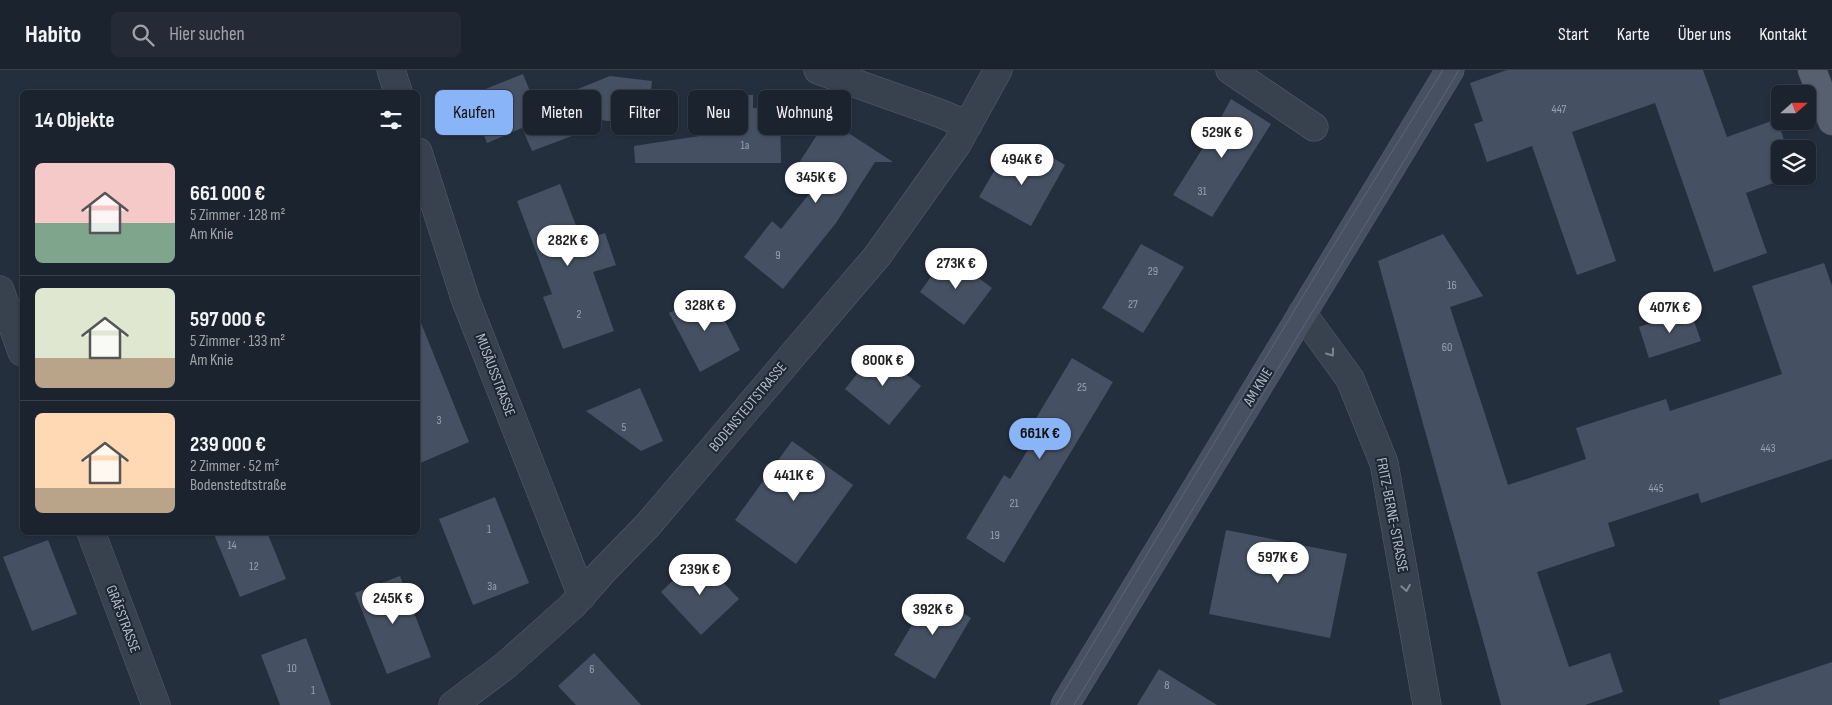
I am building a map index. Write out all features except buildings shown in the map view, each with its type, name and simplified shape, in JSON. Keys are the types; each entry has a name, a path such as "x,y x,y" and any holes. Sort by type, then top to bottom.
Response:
{"main road":[{"name":"AM KNIE","path":"1065,705 1450,70"},
{"path":"1812,70 1832,121"}],"street":[{"path":"390,70 397,90"},
{"path":"818,70 939,112 968,125"},
{"name":"BODENSTEDTSTRASSE","path":"453,705 506,665 582,596 604,570 647,526 878,254 957,144 998,70"},
{"path":"1230,70 1314,126"},
{"name":"MUSÄUSSTRASSE","path":"420,158 466,301 582,596"},
{"path":"3,306 20,347"},
{"name":"FRITZ-BERNE-STRASSE","path":"1302,313 1350,379 1384,463 1427,705"},
{"name":"GRÄFSTRASSE","path":"92,535 156,705"}],"tram line":[{"path":"1056,705 1332,248 1443,70"},
{"path":"1074,705 1459,70"}]}
